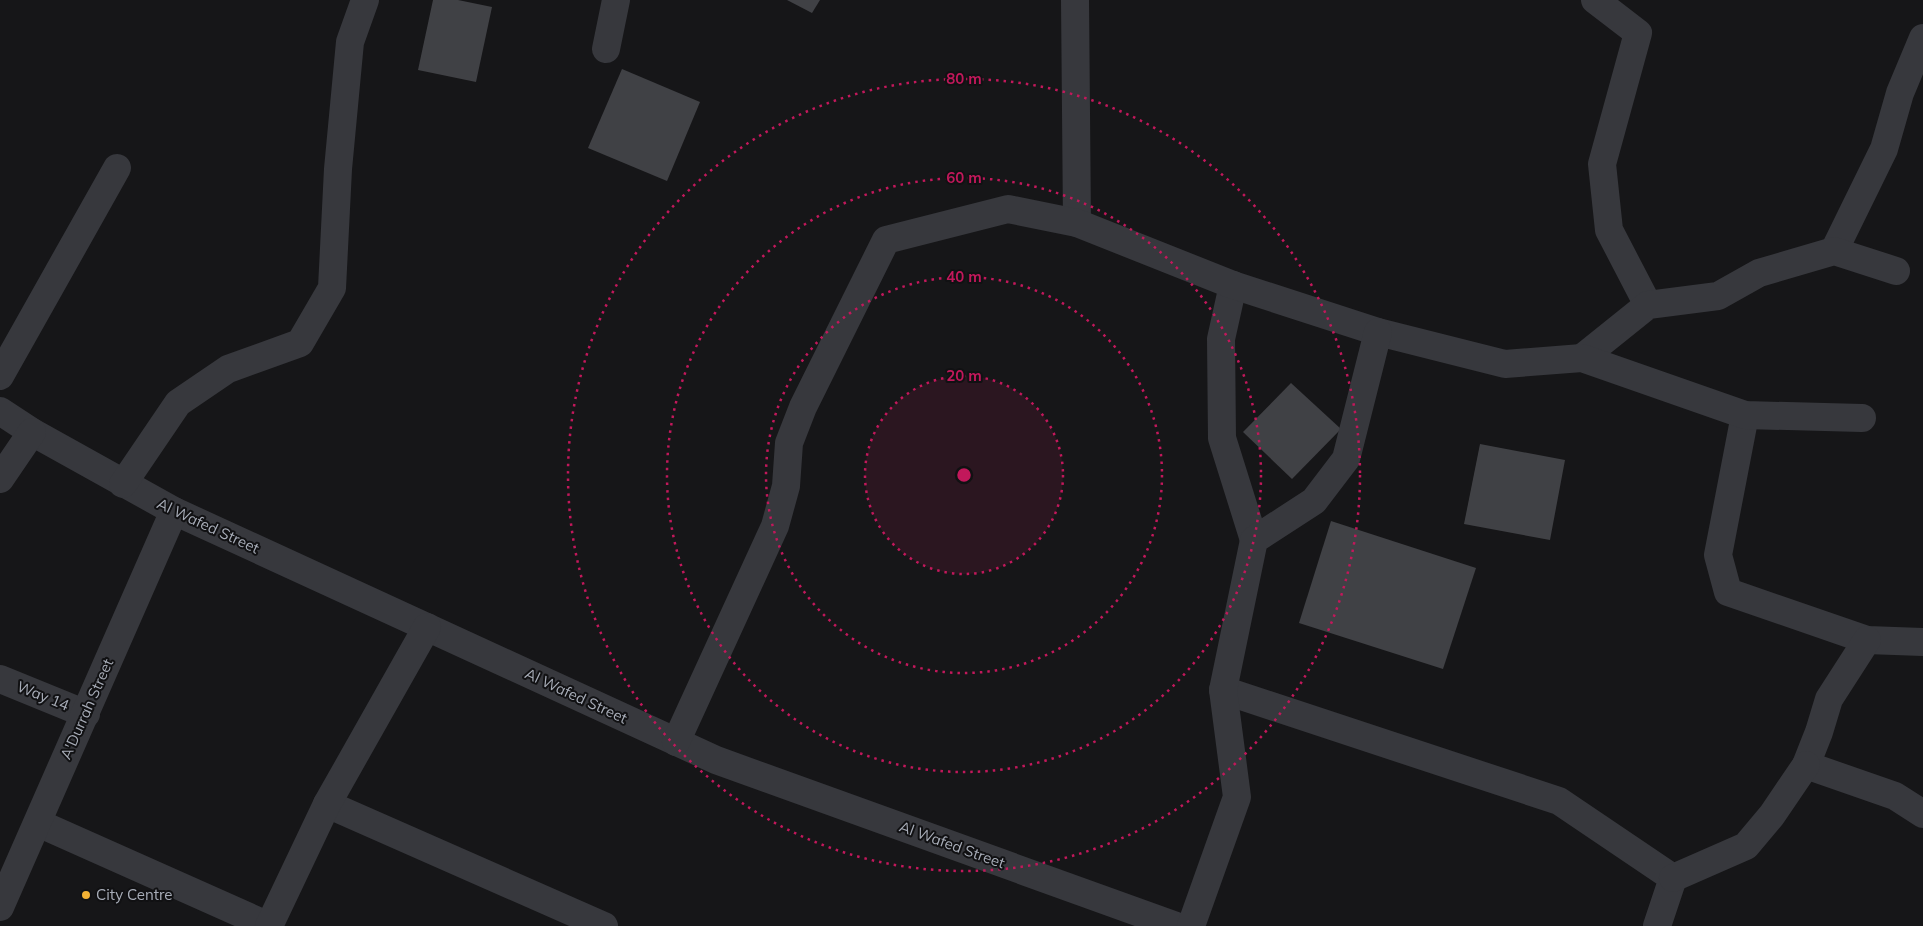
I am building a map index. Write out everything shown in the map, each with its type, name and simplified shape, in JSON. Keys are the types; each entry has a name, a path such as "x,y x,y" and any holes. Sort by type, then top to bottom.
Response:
{"street":[{"path":"123,484 178,403 228,369 300,344 332,288 338,169 350,42 365,0"},
{"path":"606,49 616,0"},
{"path":"1075,0 1078,223"},
{"path":"1595,0 1638,33 1602,164 1608,230 1648,305"},
{"path":"1834,251 1884,149 1900,93 1920,53"},
{"path":"0,376 117,168"},
{"path":"676,742 775,526 786,486 790,443 803,407 886,240 1008,209 1078,223 1234,285 1378,332 1505,364 1582,358 1745,415 1862,418"},
{"path":"1582,358 1648,305 1718,296 1759,273 1834,251 1896,271"},
{"path":"1191,926 1237,797 1223,690 1254,540 1222,438 1221,339 1234,285"},
{"path":"1254,540 1314,501 1346,459 1378,332"},
{"name":"Al Wafed Street","path":"0,411 32,432 174,511 716,760 1176,926"},
{"path":"1745,415 1718,555 1728,592 1867,640 1923,642"},
{"path":"0,479 32,432"},
{"name":"A'Durrah Street","path":"0,907 174,511"},
{"path":"38,823 269,926 327,804 427,627"},
{"path":"1657,926 1673,878 1746,846 1772,815 1806,765 1829,699 1867,640"},
{"name":"Way 14","path":"0,679 86,714"},
{"path":"1223,690 1559,801 1673,878"},
{"path":"1806,765 1895,796 1923,814"},
{"path":"327,804 604,926"}],"building":[{"path":"433,0 458,0 492,7 476,82 418,70"},
{"path":"787,0 820,0 812,13"},
{"path":"622,69 700,102 667,181 588,148"},
{"path":"1291,383 1341,429 1292,479 1243,432"},
{"path":"1480,444 1565,460 1550,540 1464,524"},
{"path":"1331,521 1476,568 1443,669 1299,623"}],"place":[{"name":"City Centre","path":"86,895"}]}
